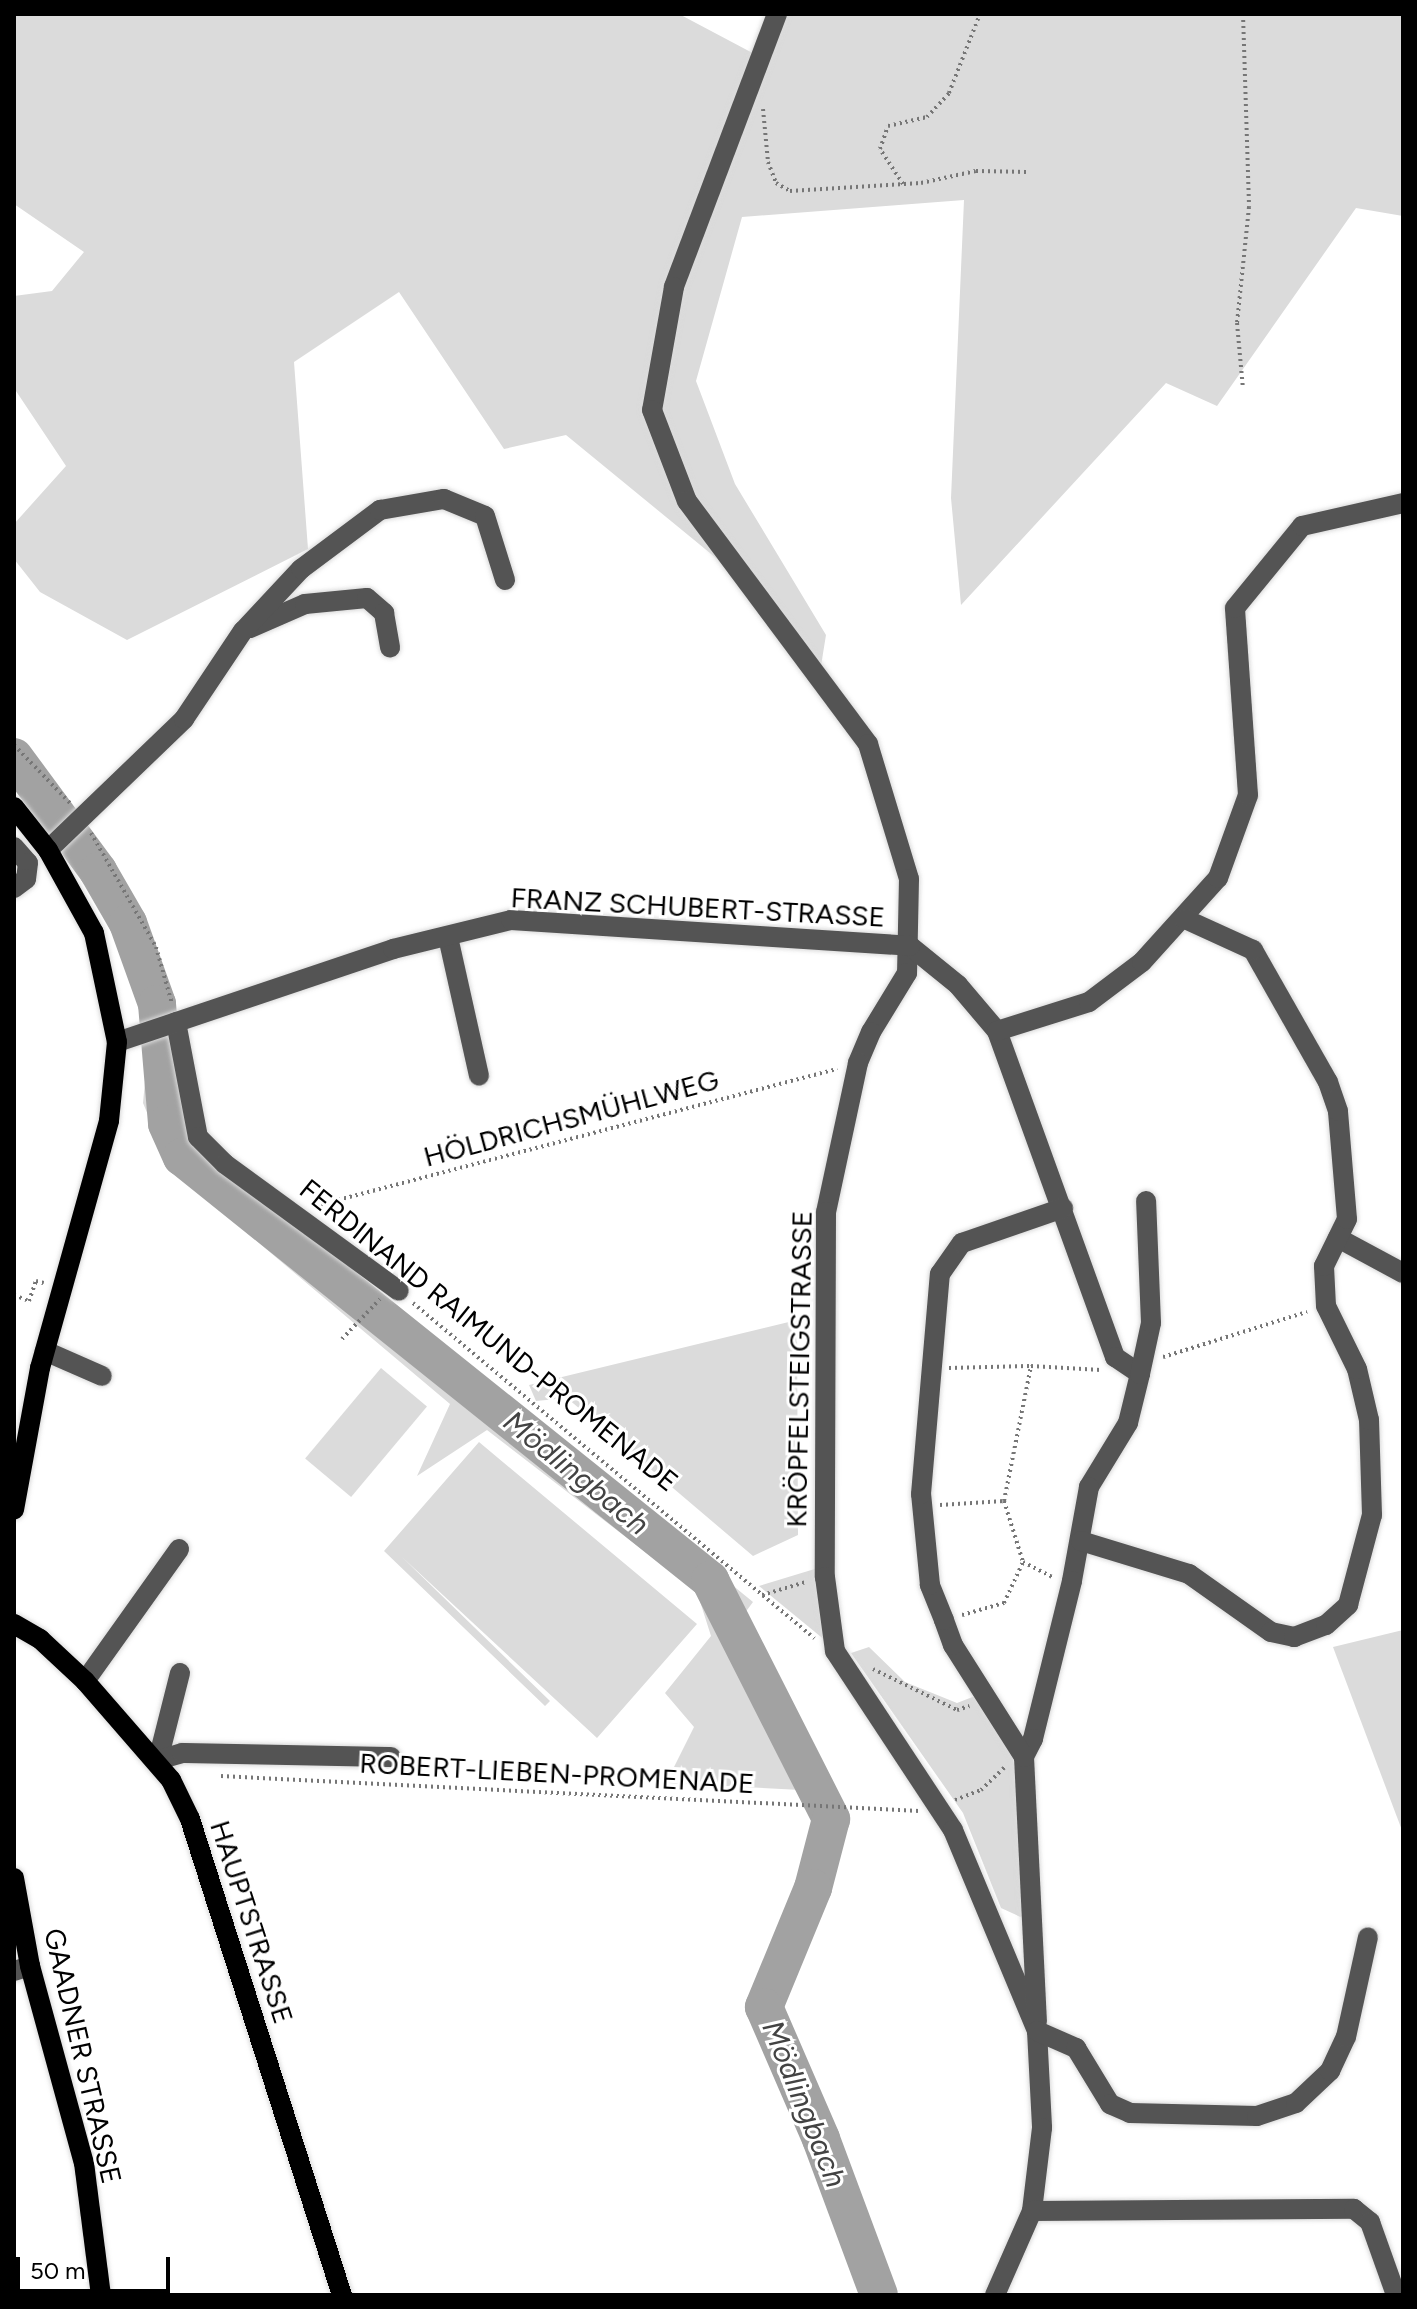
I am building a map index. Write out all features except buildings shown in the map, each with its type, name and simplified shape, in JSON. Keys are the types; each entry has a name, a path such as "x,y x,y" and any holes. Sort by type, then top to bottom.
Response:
{"main road":[{"path":"14,807 48,850 94,933 117,1042 109,1121 45,1351 18,1465 14,1510"},
{"name":"HAUPTSTRASSE","path":"14,1624 40,1639 85,1681 158,1760 190,1819 342,2295"},
{"name":"GAADNER STRASSE","path":"14,1878 22,1968 84,2163 101,2295"}],"street":[{"name":"KRÖPFELSTEIGSTRASSE","path":"777,14 754,64 674,287 652,410 687,501 868,744 909,879 910,946 907,973 871,1032 858,1063 826,1212 825,1577 835,1651 947,1806 1037,2031 1042,2128 1032,2211 995,2295"},
{"path":"48,850 184,719 243,631 301,569 380,510 444,499 485,516 505,580"},
{"path":"997,1031 1089,1002 1142,962 1185,919 1218,878 1248,795 1235,608 1302,526 1403,503"},
{"path":"243,631 305,604 367,598 384,613 390,647"},
{"path":"14,847 28,863 26,879 14,888"},
{"path":"1081,1541 1189,1574 1271,1632 1294,1637 1326,1625 1348,1605 1372,1515 1369,1420 1357,1369 1326,1306 1324,1266 1347,1219 1338,1111 1328,1082 1253,950 1185,919"},
{"name":"FRANZ SCHUBERT-STRASSE","path":"117,1042 393,949 511,920 910,946"},
{"path":"448,937 479,1076"},
{"path":"910,946 958,985 997,1031 1115,1357 1140,1374"},
{"name":"FERDINAND RAIMUND-PROMENADE","path":"174,1023 198,1137 225,1164 295,1211 399,1291"},
{"path":"1024,1757 1033,1739 1072,1581 1089,1487 1128,1423 1140,1374 1151,1323 1146,1201"},
{"path":"1063,1208 962,1243 940,1274 922,1506 930,1585 944,1620 1024,1757 1038,1972 1037,2031 1076,2048 1110,2104 1130,2113 1257,2116 1296,2103 1330,2071 1346,2037 1368,1937"},
{"path":"1338,1238 1403,1273"},
{"path":"45,1351 102,1376"},
{"path":"85,1681 179,1549"},
{"path":"158,1760 180,1673"},
{"path":"158,1760 182,1753 391,1757"},
{"path":"1032,2211 1354,2209 1370,2222 1396,2295"}],"path":[{"path":"903,184 880,149 888,126 927,117 949,93 980,14"},
{"path":"1243,14 1249,207 1237,323 1243,389"},
{"path":"754,64 761,87 768,162 776,183 790,191 903,184 976,171 1026,172"},
{"path":"14,745 56,787"},
{"path":"76,826 156,947 174,1023"},
{"name":"HÖLDRICHSMÜHLWEG","path":"295,1211 858,1063"},
{"name":"FERDINAND RAIMUND-PROMENADE","path":"399,1291 762,1595 835,1651"},
{"path":"14,1295 29,1301"},
{"path":"342,1339 378,1302"},
{"path":"932,1368 1031,1366 1140,1374 1155,1359 1326,1306"},
{"path":"944,1620 1004,1603 1023,1562 1004,1501 1031,1366"},
{"path":"922,1506 1004,1501"},
{"path":"1023,1562 1049,1576 1072,1581"},
{"path":"762,1595 825,1577"},
{"path":"864,1657 879,1676 957,1710 988,1700"},
{"path":"947,1806 981,1790 1008,1764 1024,1757"},
{"name":"ROBERT-LIEBEN-PROMENADE","path":"207,1775 838,1810 947,1806"}],"shaded area":[{"path":"14,14 679,14 762,58 783,14 1403,14 1403,216 1356,208 1217,406 1166,383 961,605 951,498 964,200 742,217 696,381 735,484 826,635 820,672 771,603 566,435 504,449 399,292 294,362 308,549 127,640 40,592 14,559 14,524 66,466 14,388 14,296 52,291 84,252 14,204"},
{"path":"168,1040 173,1094 195,1157 226,1171 753,1602 727,1637 801,1790 666,1783 694,1727 665,1693 711,1636 697,1592 487,1430 417,1476 450,1404 170,1168 143,1103 148,1048"},
{"path":"797,1320 798,1535 753,1556 567,1398 536,1401 529,1385"},
{"path":"381,1368 427,1407 351,1497 305,1458"},
{"path":"479,1442 697,1624 597,1738 402,1557 550,1701 545,1706 384,1551"},
{"path":"818,1568 826,1641 759,1586"},
{"path":"1403,1630 1403,1833 1333,1647"},
{"path":"869,1647 905,1682 957,1703 975,1696 1011,1750 1021,1798 1027,1920 1001,1908 963,1813 851,1653"}],"waterway":[{"name":"Mödlingbach","path":"14,757 98,871 128,923 157,1004 167,1124 182,1157 710,1580 831,1819 813,1888 764,2007 821,2139 879,2295"}]}
